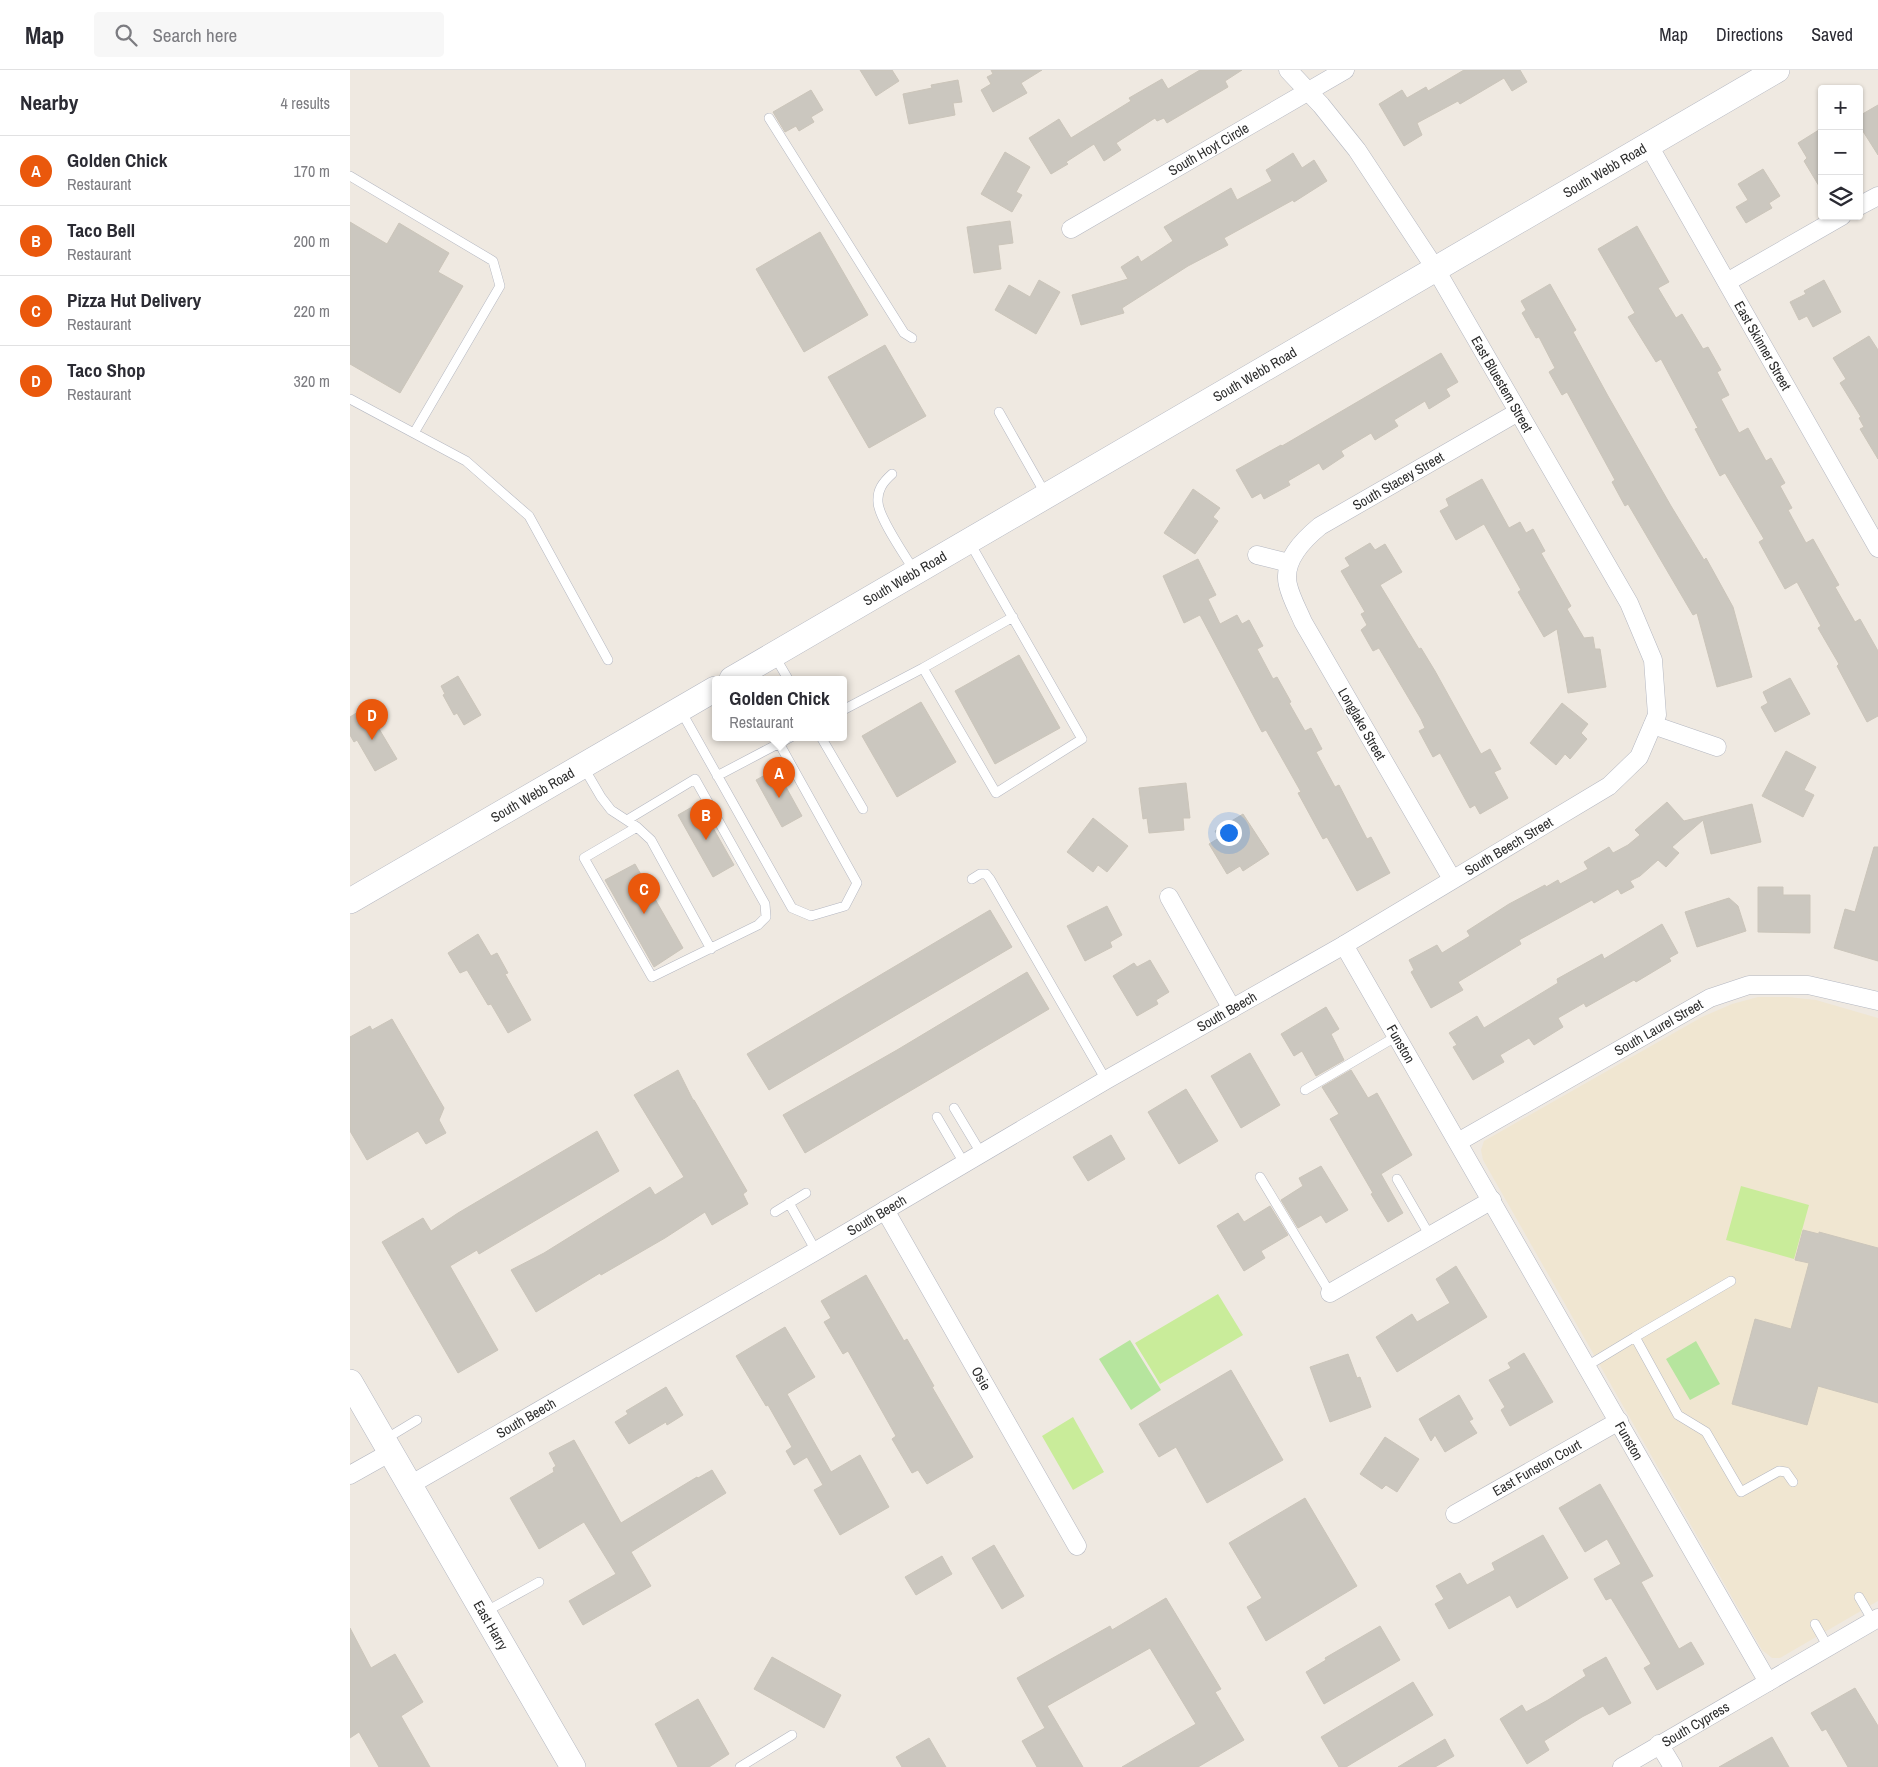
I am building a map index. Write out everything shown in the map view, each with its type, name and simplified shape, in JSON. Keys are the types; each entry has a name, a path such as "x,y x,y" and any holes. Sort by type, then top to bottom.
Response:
{"main road":[{"name":"South Webb Road","path":"737,676 1777,70"},
{"name":"South Webb Road","path":"350,901 712,691"},
{"name":"East Harry","path":"350,1382 573,1767"}],"street":[{"name":"East Bluestem Street","path":"1288,70 1321,105 1357,150 1435,268 1629,603 1653,660 1657,715 1653,725"},
{"name":"South Hoyt Circle","path":"1071,230 1345,70"},
{"name":"East Skinner Street","path":"1648,144 1878,548"},
{"path":"1863,204 1878,196"},
{"path":"1727,282 1835,220"},
{"name":"South Stacey Street","path":"1290,563 1304,540 1320,526 1518,412"},
{"path":"1257,554 1290,563"},
{"name":"Longlake Street","path":"1290,563 1288,584 1303,622 1452,879"},
{"path":"1653,725 1716,747"},
{"name":"South Beech Street","path":"1344,945 1609,786 1639,757 1653,725"},
{"path":"1169,897 1232,1009"},
{"name":"South Beech","path":"410,1485 816,1251 1106,1080 1344,945"},
{"name":"Funston","path":"1344,945 1768,1682"},
{"name":"South Laurel Street","path":"1458,1142 1710,998 1749,985 1808,985 1878,1001"},
{"path":"1330,1293 1492,1200"},
{"name":"Osie","path":"885,1210 1077,1546"},
{"name":"East Funston Court","path":"1455,1514 1619,1421"},
{"path":"350,1475 387,1446"},
{"name":"South Cypress","path":"1622,1767 1876,1620"},
{"path":"1660,1744 1673,1767"}],"lane":[{"path":"769,118 904,333 912,338"},
{"path":"350,176 493,261 500,286 414,433"},
{"path":"350,399 466,461 529,516 608,660"},
{"path":"999,412 1046,496"},
{"path":"892,474 881,486 878,493 878,507 915,572"},
{"path":"922,668 996,793 1082,739 969,541"},
{"path":"847,708 1013,617"},
{"path":"774,655 786,676"},
{"path":"680,709 792,908 811,916 845,906 857,883 779,743"},
{"path":"718,776 783,741"},
{"path":"823,741 863,809"},
{"path":"583,766 611,810 637,827 651,840 711,949"},
{"path":"627,820 695,779 766,904 766,917 758,925 652,977 584,858 637,827"},
{"path":"972,879 980,874 986,874 990,879 1106,1080"},
{"path":"1306,1090 1397,1036"},
{"path":"954,1108 980,1153"},
{"path":"937,1117 964,1163"},
{"path":"1260,1177 1330,1293"},
{"path":"1397,1178 1430,1236"},
{"path":"775,1212 806,1193"},
{"path":"789,1203 816,1251"},
{"path":"1587,1366 1731,1281"},
{"path":"1635,1337 1678,1415 1706,1432 1741,1492 1779,1471 1786,1472 1793,1482"},
{"path":"387,1446 417,1420"},
{"path":"483,1613 539,1582"},
{"path":"1859,1597 1876,1620"},
{"path":"1815,1624 1828,1647"},
{"path":"740,1767 792,1735"}],"shaded area":[{"path":"1758,997 1788,997 1816,1000 1878,1018 1878,1601 1780,1658 1772,1658 1762,1650 1483,1160 1481,1150 1484,1141 1702,1017 1732,1004"}],"green space":[{"path":"1741,1186 1809,1205 1794,1259 1726,1240"},
{"path":"1218,1294 1243,1335 1160,1384 1135,1343"},
{"path":"1130,1340 1161,1390 1131,1410 1099,1359"},
{"path":"1696,1341 1720,1384 1690,1400 1666,1359"},
{"path":"1073,1417 1104,1472 1073,1490 1042,1436"}],"building":[{"path":"860,70 892,70 899,81 876,96"},
{"path":"991,70 1042,70 1021,83 1027,93 993,112 981,90 991,84 987,77 993,74"},
{"path":"1200,70 1242,70 1225,81 1228,87 1167,123 1164,118 1157,121 1155,118 1116,143 1121,150 1104,161 1094,144 1066,162 1068,164 1051,174 1029,138 1059,119 1071,138 1131,101 1129,98 1162,79 1168,89"},
{"path":"1464,70 1520,70 1527,82 1512,91 1504,78 1460,104 1458,101 1417,123 1422,135 1404,146 1379,104 1402,90 1407,98 1426,87 1428,91"},
{"path":"958,80 962,102 953,103 955,115 909,124 903,94 932,88 931,85"},
{"path":"811,90 823,110 811,117 814,122 799,131 796,126 785,132 773,112"},
{"path":"1878,105 1878,155 1863,131 1863,114"},
{"path":"1818,130 1818,184 1804,161 1807,158 1798,143"},
{"path":"1005,152 1030,167 1016,192 1022,195 1012,212 981,194"},
{"path":"1293,153 1302,168 1314,160 1327,181 1294,202 1293,200 1224,238 1228,245 1188,266 1122,308 1124,313 1081,325 1072,295 1128,279 1121,267 1138,256 1141,262 1173,241 1164,227 1231,188 1237,200 1272,181 1266,170"},
{"path":"1763,169 1780,196 1769,203 1772,208 1746,223 1736,207 1748,200 1738,184"},
{"path":"1010,221 1013,243 998,245 1001,269 974,273 967,227"},
{"path":"350,222 387,244 399,223 449,253 438,272 463,286 400,393 350,364"},
{"path":"1637,226 1669,282 1658,288 1676,318 1682,314 1703,349 1708,347 1721,370 1717,372 1729,395 1721,399 1739,433 1748,428 1766,461 1771,458 1785,483 1780,486 1792,508 1788,510 1806,543 1813,539 1839,585 1835,587 1855,622 1860,619 1878,651 1878,716 1867,722 1837,666 1839,664 1818,628 1821,626 1797,582 1785,589 1759,542 1764,539 1725,473 1720,476 1695,429 1698,428 1661,359 1656,362 1628,317 1635,313 1598,249"},
{"path":"820,232 868,315 804,352 756,269"},
{"path":"1039,280 1060,292 1036,334 995,310 1009,285 1030,297"},
{"path":"1824,280 1841,312 1813,327 1807,316 1799,320 1790,302 1806,294 1804,291"},
{"path":"1550,284 1576,330 1573,332 1608,396 1671,506 1704,560 1706,558 1733,607 1752,677 1717,687 1697,613 1693,615 1628,504 1625,506 1612,482 1615,480 1567,392 1562,395 1549,372 1555,368 1539,337 1536,338 1522,313 1526,310 1521,301"},
{"path":"1869,336 1878,350 1878,459 1860,429 1864,427 1859,418 1861,417 1840,383 1846,379 1833,358"},
{"path":"885,345 926,416 869,448 828,377"},
{"path":"1441,353 1458,382 1446,389 1450,396 1429,409 1425,401 1394,420 1398,426 1375,440 1371,433 1341,451 1344,456 1323,470 1319,463 1288,481 1290,485 1264,499 1261,493 1252,498 1236,470 1282,446"},
{"path":"1482,479 1509,528 1520,522 1526,533 1533,529 1545,551 1541,553 1571,606 1567,609 1584,638 1593,637 1595,649 1600,649 1606,687 1568,693 1557,629 1544,637 1518,592 1521,590 1484,524 1456,540 1440,511 1449,506 1446,499"},
{"path":"1193,489 1220,508 1213,517 1218,521 1195,554 1164,533"},
{"path":"1370,543 1375,550 1385,544 1402,572 1380,585 1419,649 1421,648 1435,671 1481,754 1490,749 1501,769 1494,772 1508,798 1480,814 1475,805 1470,808 1440,753 1433,757 1419,731 1425,728 1421,719 1379,648 1373,651 1361,630 1367,625 1361,614 1365,612 1341,571 1350,566 1345,558"},
{"path":"1198,559 1216,595 1208,599 1220,624 1237,615 1242,624 1249,620 1263,646 1257,649 1273,679 1277,677 1305,731 1311,728 1322,749 1316,752 1335,787 1339,785 1367,839 1371,837 1390,873 1357,891 1327,837 1323,839 1298,793 1301,792 1266,730 1262,732 1200,615 1184,623 1163,576"},
{"path":"1019,655 1060,728 995,764 955,691"},
{"path":"458,676 481,715 464,725 457,713 454,715 443,695 445,694 441,686"},
{"path":"1790,678 1810,714 1775,732 1761,707 1768,703 1763,692"},
{"path":"921,702 956,762 897,797 862,736"},
{"path":"1562,703 1588,724 1581,733 1587,739 1570,759 1565,754 1556,765 1530,743"},
{"path":"366,707 397,759 375,771 357,740 354,742 350,735 350,717"},
{"path":"1786,751 1816,767 1804,790 1814,795 1803,817 1762,796"},
{"path":"776,769 802,816 782,827 756,780"},
{"path":"1186,783 1190,818 1183,818 1184,830 1149,833 1147,818 1143,819 1139,788"},
{"path":"1667,802 1684,821 1752,804 1761,842 1711,854 1703,820 1672,847 1679,853 1666,867 1658,860 1640,876 1630,881 1634,887 1621,894 1618,889 1594,903 1592,900 1519,940 1521,944 1458,982 1463,990 1431,1008 1411,972 1414,970 1409,960 1437,945 1442,953 1470,936 1467,931 1509,904 1545,885 1546,887 1558,880 1560,884 1588,869 1584,862 1609,847 1613,853 1628,845 1640,835 1635,830"},
{"path":"699,803 734,865 713,877 678,815"},
{"path":"1243,814 1269,854 1243,871 1240,866 1227,874 1209,844 1219,838 1215,831"},
{"path":"1093,818 1128,846 1107,872 1098,865 1093,872 1067,852"},
{"path":"1874,847 1878,847 1878,961 1834,948 1845,909 1855,912"},
{"path":"635,864 683,948 654,967 605,880"},
{"path":"1758,887 1783,887 1783,895 1810,895 1810,933 1758,932"},
{"path":"1729,898 1738,906 1746,931 1697,947 1685,912"},
{"path":"1107,906 1122,935 1110,942 1112,947 1085,961 1067,926"},
{"path":"990,910 1012,947 769,1090 747,1054"},
{"path":"1662,924 1678,953 1669,958 1671,961 1636,982 1634,980 1586,1007 1584,1003 1558,1018 1563,1027 1534,1045 1529,1038 1500,1055 1504,1062 1473,1080 1453,1047 1457,1045 1449,1033 1477,1016 1484,1028 1558,983 1557,979 1602,954 1604,959"},
{"path":"478,934 491,956 497,953 508,973 505,974 531,1020 508,1033 491,1004 488,1005 467,970 460,973 448,953"},
{"path":"1150,960 1169,992 1156,1000 1158,1004 1137,1016 1113,976 1134,963 1137,967"},
{"path":"1027,972 1049,1009 805,1153 783,1115 897,1050"},
{"path":"1326,1007 1339,1029 1331,1034 1344,1060 1316,1076 1302,1051 1294,1056 1281,1034"},
{"path":"392,1019 444,1108 439,1120 446,1133 426,1144 418,1131 367,1160 350,1131 350,1037 370,1026 372,1030"},
{"path":"1250,1053 1280,1105 1241,1128 1211,1076"},
{"path":"678,1070 693,1100 747,1191 743,1194 748,1204 712,1225 705,1212 665,1238 601,1275 600,1273 536,1312 511,1270 544,1253 650,1187 655,1195 684,1177 634,1095"},
{"path":"1351,1070 1368,1098 1377,1093 1412,1155 1381,1174 1403,1213 1388,1222 1330,1119 1339,1114 1322,1087"},
{"path":"1186,1089 1218,1141 1179,1164 1148,1112"},
{"path":"597,1131 619,1171 479,1254 477,1250 450,1266 498,1350 458,1373 382,1242 423,1218 431,1231"},
{"path":"1111,1135 1125,1159 1088,1181 1073,1157"},
{"path":"1321,1166 1348,1210 1326,1223 1321,1215 1298,1228 1281,1200 1303,1186 1299,1178"},
{"path":"1270,1206 1288,1235 1261,1251 1265,1258 1244,1271 1217,1226 1238,1213 1244,1222"},
{"path":"1803,1230 1819,1234 1819,1232 1878,1248 1878,1403 1818,1386 1807,1425 1732,1404 1755,1319 1791,1329 1809,1263 1795,1260"},
{"path":"1456,1266 1487,1317 1397,1372 1376,1337 1412,1314 1417,1322 1450,1303 1436,1279"},
{"path":"866,1275 904,1341 907,1339 934,1386 932,1387 973,1457 927,1484 918,1470 912,1473 892,1439 896,1436 848,1351 843,1354 824,1322 831,1318 821,1301"},
{"path":"785,1327 815,1377 787,1394 831,1472 860,1455 889,1507 840,1535 814,1490 823,1485 807,1457 794,1465 786,1451 792,1447 768,1405 766,1406 736,1356"},
{"path":"1524,1353 1553,1402 1510,1426 1501,1410 1505,1407 1489,1380 1511,1368 1508,1363"},
{"path":"1348,1354 1357,1378 1360,1377 1371,1407 1330,1422 1310,1367"},
{"path":"1231,1370 1283,1460 1207,1503 1176,1447 1159,1457 1139,1424"},
{"path":"666,1387 683,1415 667,1425 666,1422 629,1444 615,1422 628,1414 626,1411"},
{"path":"1459,1395 1473,1419 1469,1421 1477,1433 1445,1452 1435,1435 1431,1441 1419,1419"},
{"path":"1385,1437 1419,1459 1397,1492 1386,1485 1382,1489 1360,1474"},
{"path":"574,1440 621,1523 697,1477 712,1470 726,1493 631,1552 651,1586 583,1625 569,1601 616,1574 584,1522 539,1549 510,1498 554,1472 553,1468 556,1466 549,1453"},
{"path":"1600,1484 1653,1576 1641,1582 1679,1649 1691,1642 1704,1664 1657,1690 1644,1668 1651,1664 1611,1598 1606,1600 1594,1579 1621,1564 1607,1539 1585,1552 1559,1508"},
{"path":"1305,1498 1357,1586 1266,1641 1247,1607 1262,1598 1229,1543"},
{"path":"1543,1535 1568,1578 1517,1608 1510,1595 1449,1629 1435,1604 1444,1599 1436,1586 1460,1573 1467,1585 1495,1570 1492,1563"},
{"path":"994,1545 1024,1596 1002,1609 972,1558"},
{"path":"942,1556 952,1574 916,1595 905,1577"},
{"path":"1166,1598 1221,1689 1215,1692 1244,1740 1198,1767 1122,1767 1196,1724 1150,1648 1047,1706 1083,1767 1037,1767 1022,1741 1045,1728 1017,1678 1110,1626 1112,1630"},
{"path":"1380,1626 1400,1660 1324,1704 1306,1672 1326,1660 1325,1658"},
{"path":"350,1628 371,1668 395,1654 423,1702 401,1716 430,1767 379,1767 359,1732 350,1738"},
{"path":"772,1657 841,1695 824,1728 754,1689"},
{"path":"1606,1657 1631,1703 1609,1715 1603,1706 1582,1717 1544,1741 1549,1750 1527,1764 1500,1719 1522,1705 1526,1712 1548,1700 1586,1676 1583,1670"},
{"path":"1413,1682 1433,1715 1346,1767 1339,1767 1321,1737"},
{"path":"1855,1688 1878,1726 1878,1767 1848,1767 1826,1729 1822,1731 1811,1713"},
{"path":"698,1699 729,1754 709,1767 678,1767 655,1724"},
{"path":"1772,1737 1789,1767 1719,1767"},
{"path":"929,1738 946,1767 902,1767 896,1757"},
{"path":"1445,1739 1454,1756 1435,1767 1398,1767"}],"place":[{"name":"Taco Shop","path":"372,740"},
{"name":"Golden Chick","path":"779,798"},
{"name":"Taco Bell","path":"706,840"},
{"name":"Pizza Hut Delivery","path":"644,914"}]}
